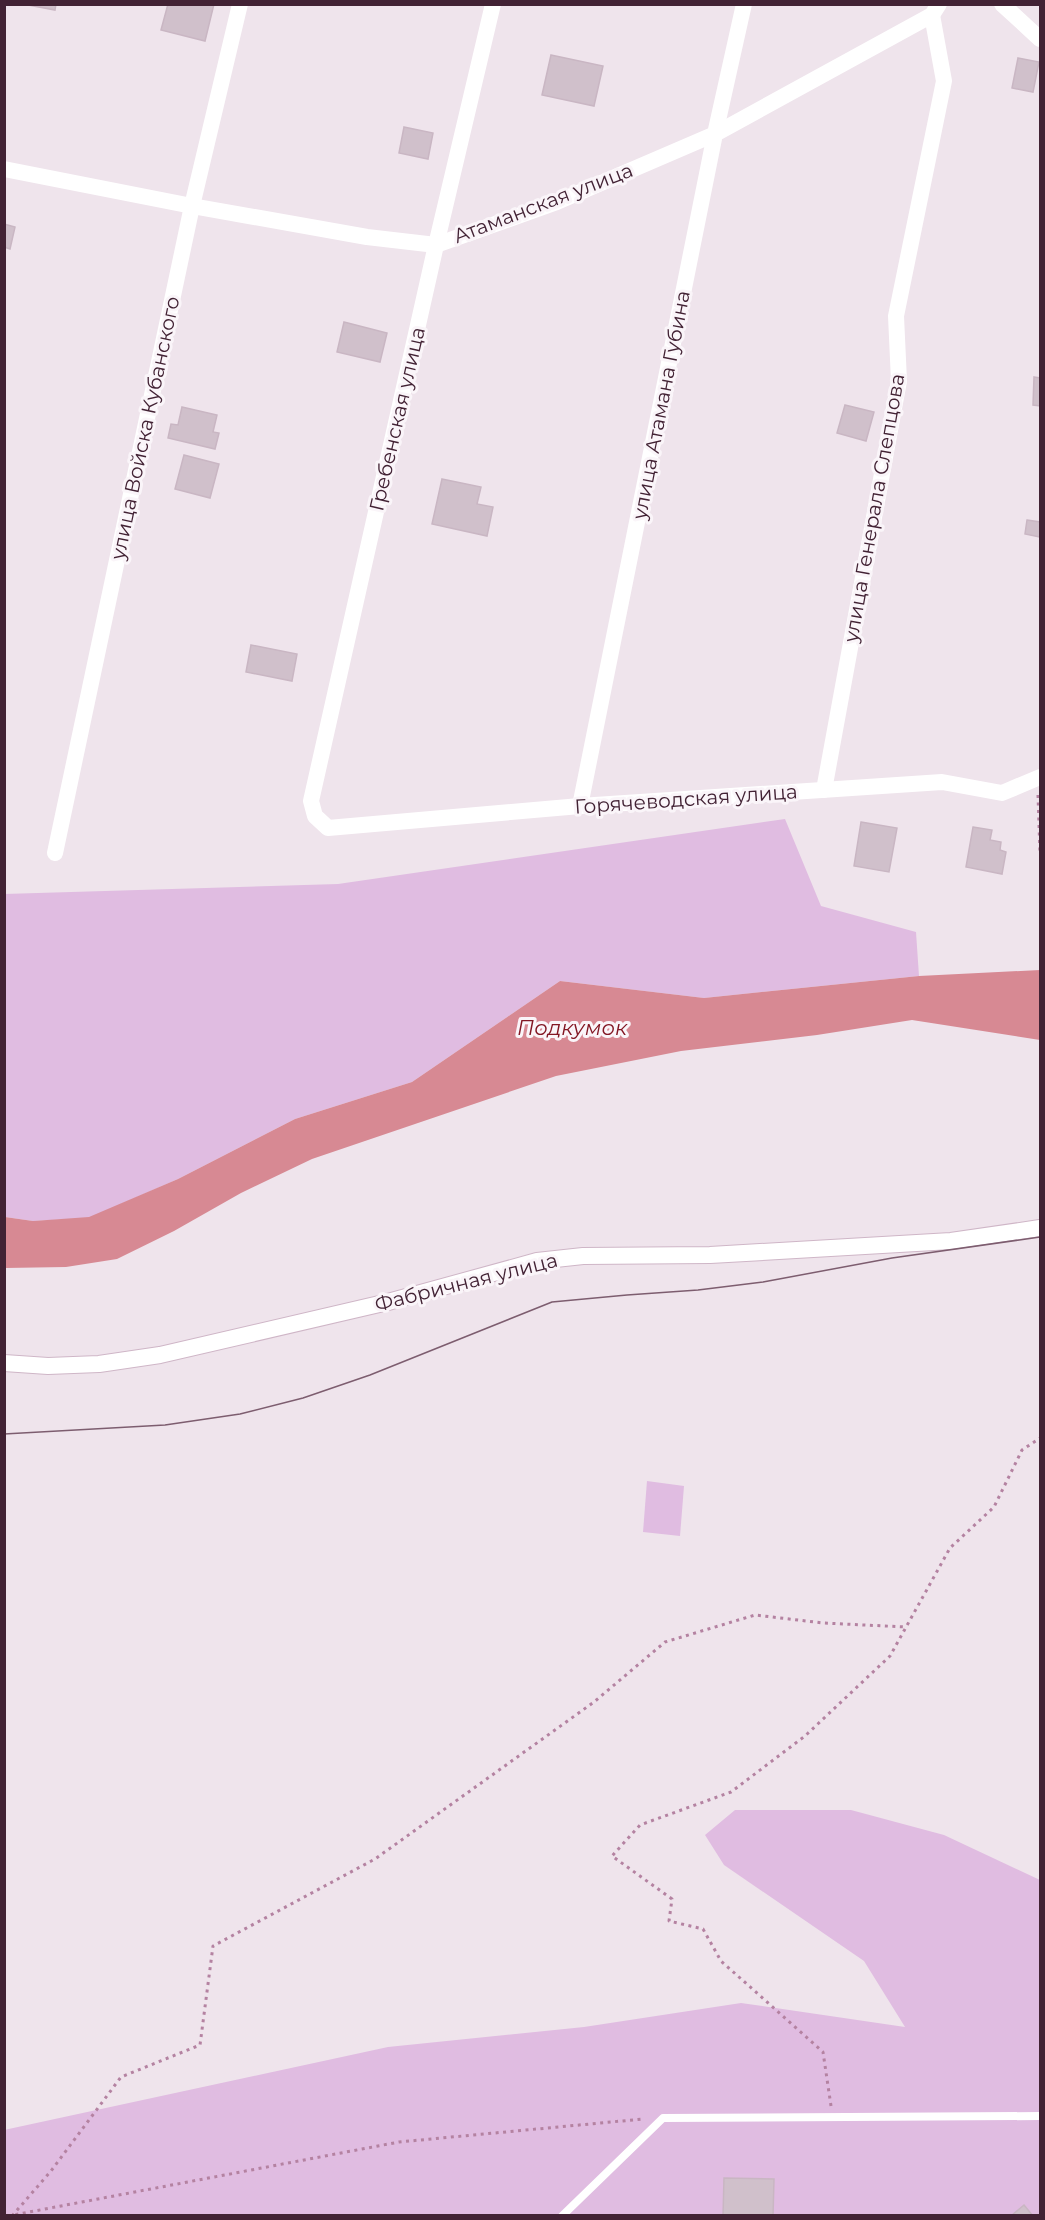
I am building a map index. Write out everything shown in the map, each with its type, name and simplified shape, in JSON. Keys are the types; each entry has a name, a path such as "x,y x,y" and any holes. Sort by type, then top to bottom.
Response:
{"street":[{"name":"улица Войска Кубанского","path":"55,853 192,207 240,4"},
{"name":"Гребенская улица","path":"328,828 315,816 311,801 436,244 493,4"},
{"name":"улица Атамана Губина","path":"580,806 715,134 744,4"},
{"path":"1002,4 1041,39"},
{"name":"Атаманская улица","path":"4,169 192,207 367,237 436,244 557,202 715,134 935,10"},
{"name":"улица Генерала Слепцова","path":"824,790 899,381 896,315 944,81 935,10"},
{"name":"Горячеводская улица","path":"328,828 580,806 942,782 1002,793 1039,778"},
{"name":"Фабричная улица","path":"4,1363 48,1366 99,1364 160,1355 388,1302 537,1261 583,1256 710,1255 951,1241 1041,1228"}],"lane":[{"path":"562,2216 663,2118 1041,2116"}],"path":[{"path":"1039,778 1041,854"},
{"path":"833,2117 823,2052 721,1961 703,1929 669,1921 672,1899 612,1856 640,1825 731,1792 805,1736 890,1656 950,1548 994,1507 1022,1450 1041,1438"},
{"path":"11,2215 51,2171 121,2078 200,2045 213,1946 375,1859 594,1702 665,1642 754,1615 823,1623 906,1626"},
{"path":"11,2215 399,2142 663,2118"}],"shaded area":[{"path":"785,819 821,906 916,932 919,976 704,998 560,981 412,1082 295,1119 178,1179 89,1218 33,1221 5,1217 4,894 338,884"},
{"path":"647,1481 684,1486 680,1536 643,1532"},
{"path":"735,1810 851,1810 944,1835 1040,1880 1040,2215 5,2215 4,2130 388,2047 584,2027 741,2003 905,2027 864,1961 724,1865 705,1835"}],"water":[{"name":"Подкумок","path":"1040,970 1040,1040 912,1020 817,1035 681,1051 556,1076 312,1159 241,1193 174,1231 117,1259 66,1267 5,1268 5,1217 33,1221 89,1217 178,1179 295,1119 412,1082 560,981 704,998 919,976"}],"building":[{"path":"23,4 56,4 55,10"},
{"path":"168,4 214,4 205,41 161,30"},
{"path":"551,55 603,66 594,106 542,95"},
{"path":"1018,58 1039,62 1033,92 1012,88"},
{"path":"404,127 433,133 428,159 399,153"},
{"path":"4,224 15,227 10,249 4,247"},
{"path":"344,322 387,333 380,362 337,352"},
{"path":"1034,377 1040,378 1040,406 1033,405"},
{"path":"845,405 874,412 866,441 837,433"},
{"path":"182,407 217,415 213,432 219,433 215,449 168,438 171,424 178,425"},
{"path":"184,455 219,464 210,498 175,489"},
{"path":"442,479 481,487 477,504 493,507 487,536 432,524"},
{"path":"1027,520 1040,522 1040,537 1025,534"},
{"path":"251,645 297,654 292,681 246,672"},
{"path":"861,822 897,828 889,872 854,866"},
{"path":"973,827 992,830 990,840 1001,842 1000,850 1006,852 1002,874 966,867"},
{"path":"724,2178 774,2179 773,2216 723,2216"},
{"path":"1024,2205 1033,2216 1011,2216"}],"tram line":[{"path":"4,1434 165,1425 240,1414 303,1398 370,1375 552,1302 698,1290 763,1282 892,1258 1040,1237"}]}
